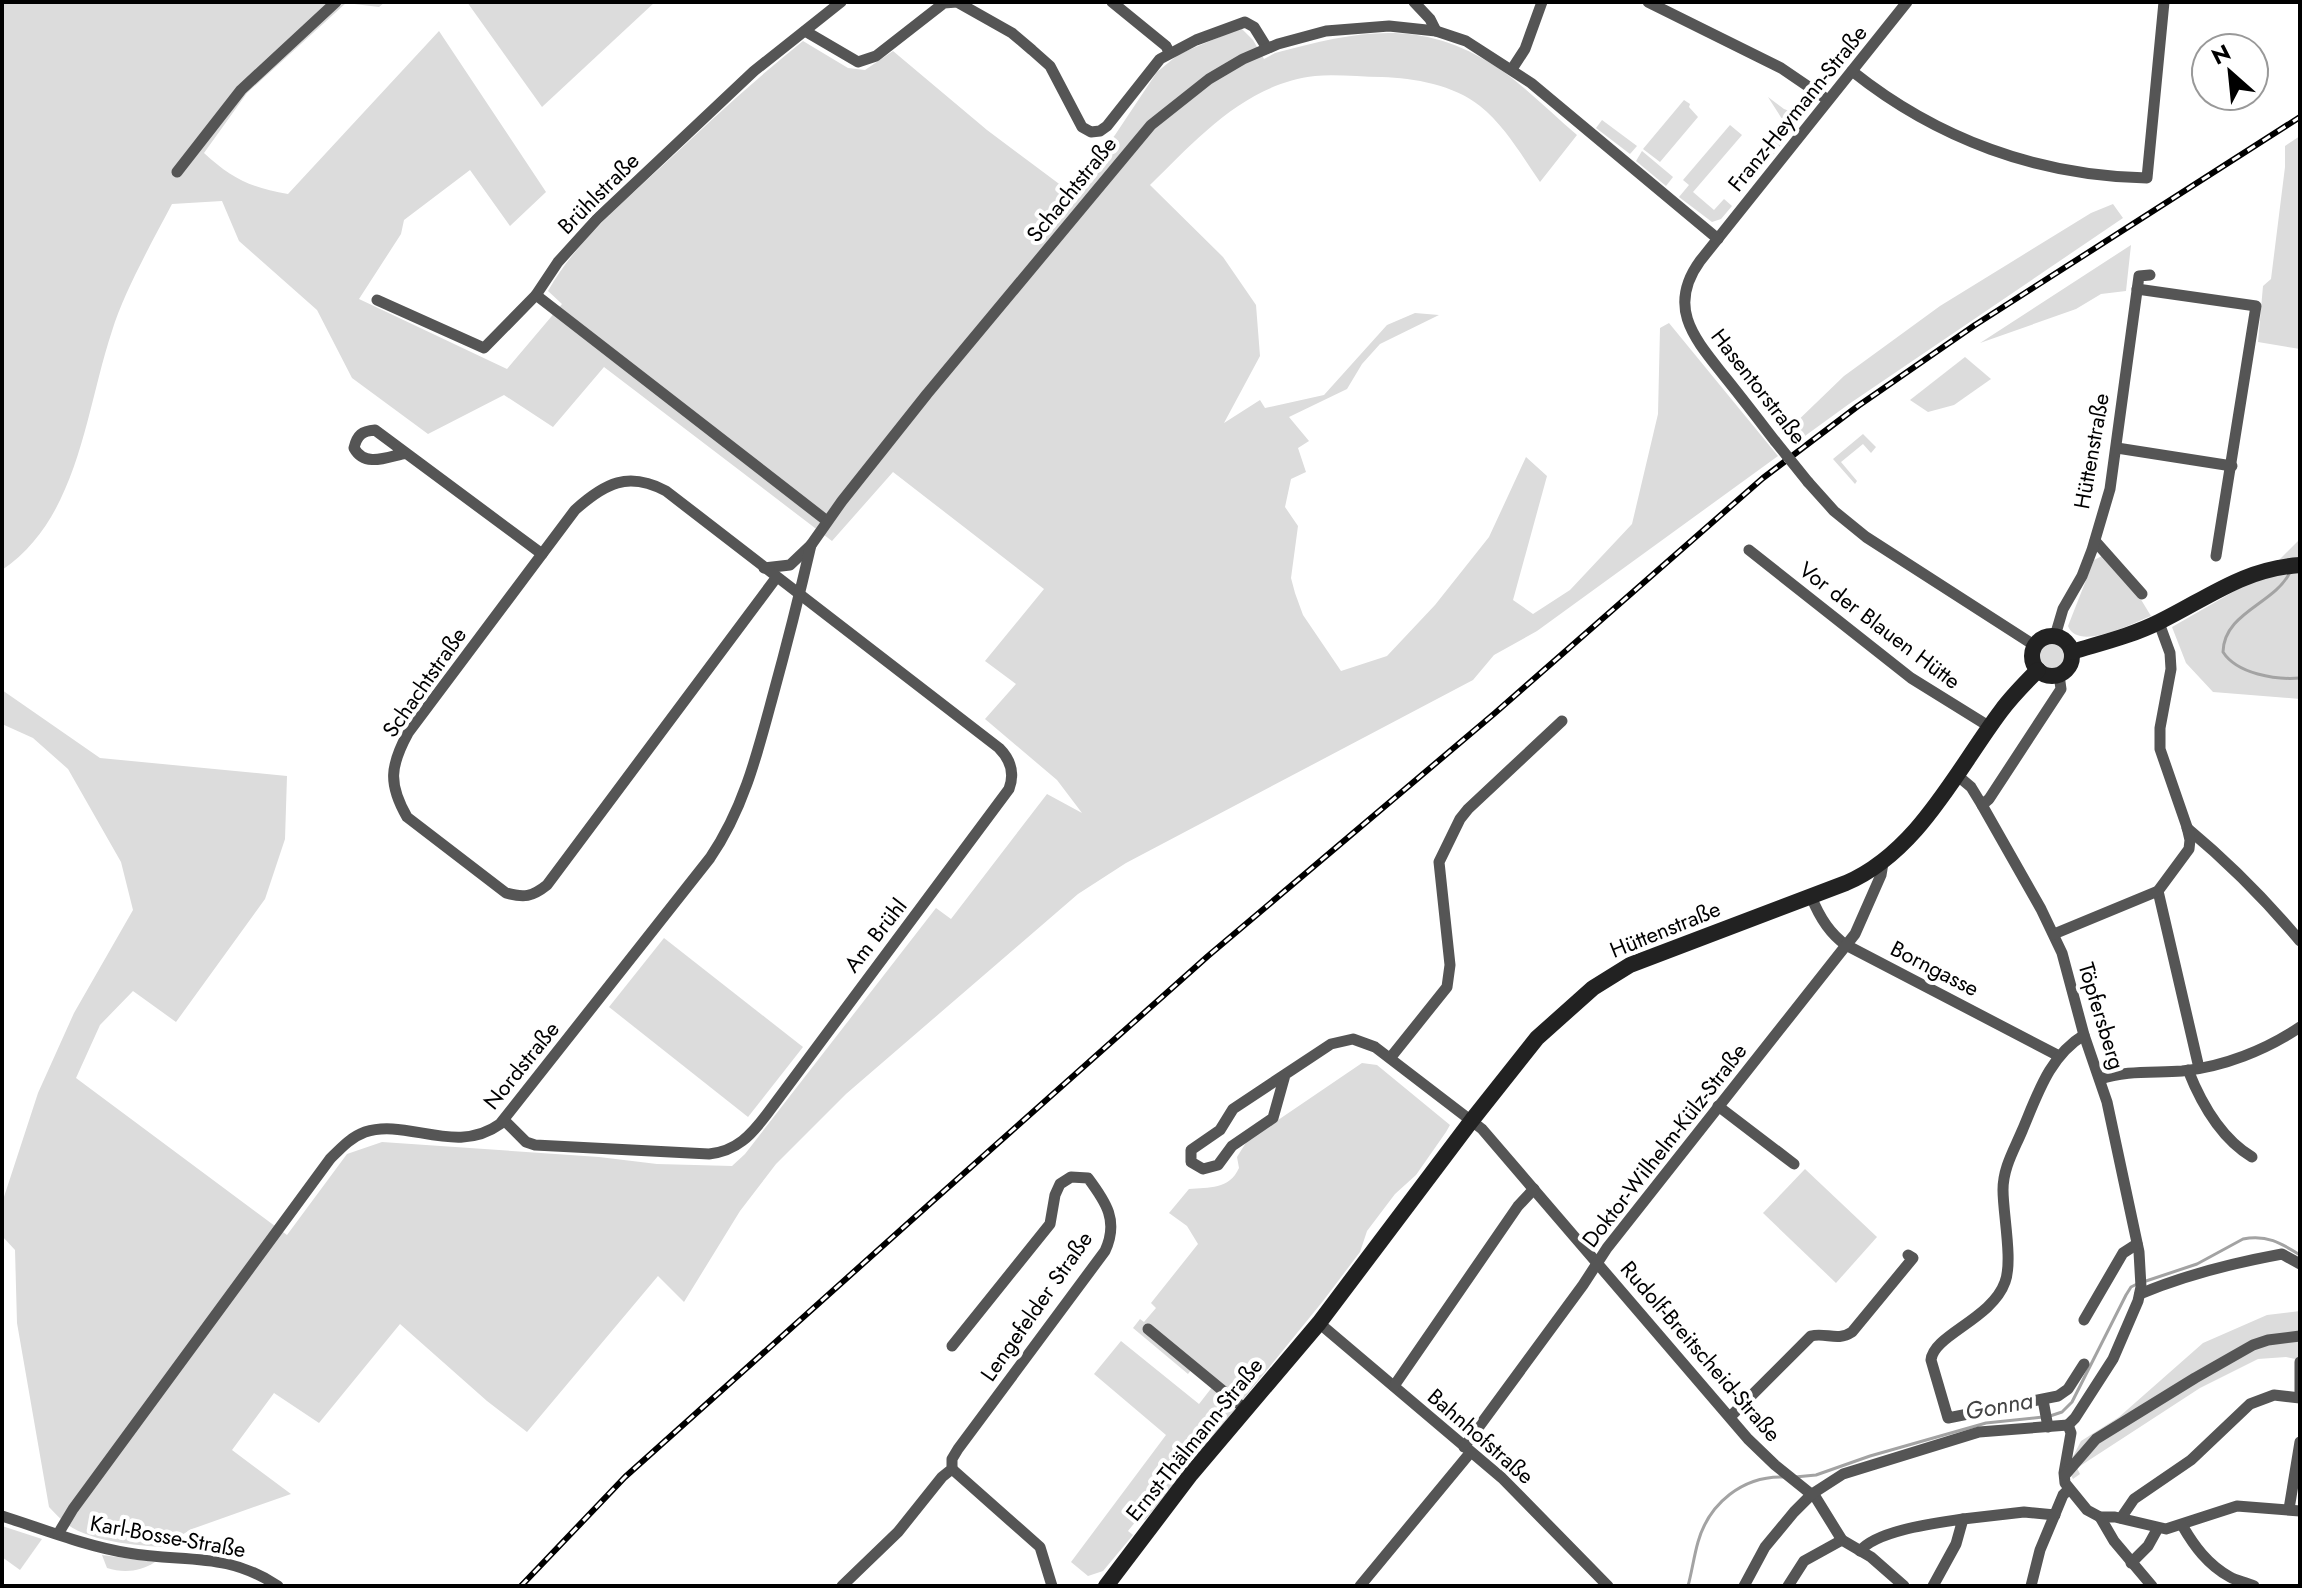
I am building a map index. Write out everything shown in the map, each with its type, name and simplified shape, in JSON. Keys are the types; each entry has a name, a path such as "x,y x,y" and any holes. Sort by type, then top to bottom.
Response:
{"street":[{"path":"177,172 241,90 336,2"},
{"name":"Brühlstraße","path":"377,300 484,348 536,295 558,262 597,219 754,71 841,2"},
{"path":"805,31 858,62 876,56 944,3 957,2 1012,33 1050,66 1082,127 1091,132 1107,126 1148,71 1169,52 1245,22 1254,27 1267,48"},
{"path":"1112,2 1166,46 1169,52"},
{"path":"1414,2 1430,19 1436,31 1466,41 1512,69 1718,239"},
{"path":"1512,69 1525,49 1542,2"},
{"path":"1648,2 1781,68 1828,100"},
{"name":"Franz-Heymann-Straße","path":"1718,239 1907,2"},
{"path":"1852,71 1894,103 1973,144 2057,169 2108,177 2147,178 2164,2"},
{"name":"Schachtstraße","path":"764,568 790,565 811,545 927,394 1151,125 1209,79 1267,48 1307,35 1345,28 1389,26 1436,31"},
{"name":"Hasentorstraße","path":"1718,239 1687,281 1684,298 1686,317 1698,342 1775,441 1834,511 1866,537 2034,645"},
{"path":"2150,275 2139,276 2137,289 2256,306 2216,556"},
{"name":"Hüttenstraße","path":"2055,636 2063,609 2082,576 2110,489 2137,289"},
{"path":"536,295 827,521"},
{"path":"2117,448 2232,466"},
{"path":"406,453 542,554"},
{"name":"Schachtstraße","path":"776,578 547,885 534,895 522,898 506,893 407,817 397,800 392,782 399,750 408,733 575,510 593,494 611,484 631,480 651,483 666,491 799,595"},
{"path":"2095,541 2142,594"},
{"name":"Nordstraße","path":"58,1534 73,1509 330,1159 348,1141 366,1132 384,1130 467,1137 490,1130 504,1120 724,837 738,809 759,747 811,545"},
{"name":"Vor der Blauen Hütte","path":"1749,550 1911,678 1990,727"},
{"path":"2072,652 2159,623 2237,579 2278,566 2300,565"},
{"name":"Am Brühl","path":"504,1120 526,1142 535,1145 709,1154 738,1146 767,1114 1009,789 1011,766 1002,750 799,595"},
{"path":"2054,934 2158,891 2189,849 2187,827 2160,749 2160,728 2171,669 2170,653 2159,623"},
{"path":"2055,636 2065,640 2072,652 2070,665 2059,675 2048,675 2038,670 2032,658 2034,645 2043,637 2055,636"},
{"name":"Hüttenstraße","path":"1319,1323 1472,1120 1546,1029 1603,980 1620,970 1662,951 1855,879 1883,863 1958,776 2012,696 2038,670"},
{"path":"1982,805 1989,799 2061,689 2059,675"},
{"path":"1391,1057 1449,982 1450,965 1439,862 1452,833 1473,803 1562,721"},
{"name":"Töpfersberg","path":"1958,776 1971,787 1982,805 2054,934 2065,963 2084,1035 2100,1079 2137,1244 2141,1285"},
{"path":"2187,827 2265,898 2300,941"},
{"name":"Doktor-Wilhelm-Külz-Straße","path":"1360,1586 1467,1450 1597,1262 1860,927 1883,863"},
{"path":"2158,891 2193,1069 2220,1128 2237,1148 2252,1157"},
{"name":"Borngasse","path":"1811,896 1819,914 1846,945 2059,1056"},
{"path":"2100,1079 2193,1069 2254,1051 2300,1027"},
{"path":"2084,1035 2059,1056 2035,1098 2004,1178 2005,1283 1990,1307 1941,1341 1931,1353 1948,1418 2044,1403 2068,1389 2084,1364"},
{"name":"Rudolf-Breitscheid-Straße","path":"1285,1075 1331,1044 1343,1039 1360,1040 1391,1057 1472,1120 1757,1448 1812,1494"},
{"path":"1285,1075 1273,1118 1232,1146 1216,1167 1203,1169 1193,1164 1189,1157 1191,1150 1220,1130 1231,1111 1285,1075"},
{"path":"1718,1106 1794,1164"},
{"name":"Lengefelder Straße","path":"842,1586 895,1535 952,1469 952,1458 958,1449 1107,1246 1111,1231 1110,1212 1088,1178 1071,1177 1060,1184 1050,1224 952,1346"},
{"path":"1394,1386 1518,1206 1534,1189"},
{"path":"2084,1320 2123,1253 2137,1244"},
{"path":"2300,1264 2289,1255 2282,1254 2141,1285 2113,1359 2070,1429 2064,1476 2069,1489 2087,1510 2100,1517 2121,1518 2158,1528 2182,1525 2229,1507 2294,1510 2300,1442"},
{"path":"1730,1417 1811,1336 1821,1334 1839,1338 1852,1332 1913,1258 1908,1255"},
{"name":"Bahnhofstraße","path":"1319,1323 1502,1478 1608,1586"},
{"name":"Ernst-Thälmann-Straße","path":"1106,1586 1191,1474 1319,1323"},
{"path":"1148,1329 1245,1409"},
{"path":"2064,1476 2096,1439 2253,1345 2300,1336"},
{"path":"2121,1518 2134,1499 2191,1460 2250,1404 2274,1395 2300,1396 2300,1362"},
{"path":"2044,1403 2047,1423"},
{"path":"1744,1586 1765,1547 1812,1494 1851,1471 1954,1438 1998,1429 2047,1423 2096,1439"},
{"path":"952,1469 1040,1547 1052,1586"},
{"path":"2031,1586 2040,1550 2063,1495 2069,1489"},
{"path":"1812,1494 1842,1540 1904,1586"},
{"path":"1860,1551 1866,1544 1907,1528 2024,1512 2055,1515"},
{"name":"Karl-Bosse-Straße","path":"2,1516 99,1547 222,1561 249,1570 278,1586"},
{"path":"2100,1517 2131,1563 2152,1586"},
{"path":"1933,1586 1956,1544 1963,1519"},
{"path":"2182,1525 2193,1544 2212,1564 2227,1575 2254,1586"},
{"path":"2131,1563 2148,1546 2158,1528"},
{"path":"1788,1586 1804,1561 1842,1540"}],"shaded area":[{"path":"2,2 385,2 379,7 346,3 247,93 204,153 242,181 288,194 439,31 546,192 510,226 470,170 404,220 401,234 359,299 507,369 562,304 548,291 584,241 713,119 803,41 848,68 865,70 893,51 987,130 1070,192 1115,135 1157,72 1179,54 1241,28 1253,40 1264,59 1306,45 1362,35 1416,35 1442,41 1498,68 1577,135 1540,182 1497,123 1470,99 1433,84 1407,79 1331,75 1290,81 1244,102 1204,132 1150,185 1223,257 1256,305 1260,356 1224,423 1260,400 1265,408 1324,395 1387,325 1415,313 1439,315 1380,344 1362,364 1347,389 1289,417 1309,441 1298,448 1306,472 1291,479 1285,507 1298,526 1291,578 1303,615 1341,671 1387,656 1435,605 1489,537 1526,457 1547,476 1513,600 1533,614 1570,590 1632,524 1658,414 1660,328 1669,323 1778,456 1537,631 1494,655 1473,680 1126,863 1078,894 846,1094 776,1164 740,1211 684,1302 658,1276 527,1432 400,1324 319,1423 274,1393 232,1450 291,1494 192,1529 178,1537 173,1547 134,1545 90,1536 68,1525 49,1507 17,1323 15,1250 2,1236 2,1203 38,1093 74,1013 133,910 121,862 68,769 33,738 2,724 2,690 100,758 287,776 285,839 265,899 176,1022 133,991 100,1025 76,1078 287,1235 347,1154 382,1142 657,1164 732,1166 745,1154 936,908 951,919 1047,794 1082,813 1057,780 985,719 1016,684 985,661 1044,589 893,472 832,541 604,367 553,427 504,395 428,434 352,378 317,310 239,241 222,201 172,204 117,316 86,429 64,493 48,522 28,548 2,570"},
{"path":"467,2 655,2 542,107"},
{"path":"1768,97 1784,109 1803,116 1770,159 1763,153 1768,148 1765,145 1784,122"},
{"path":"1684,100 1698,117 1660,162 1643,149"},
{"path":"1602,120 1637,146 1630,154 1596,128"},
{"path":"1730,125 1742,135 1693,192 1714,210 1724,199 1732,206 1721,219 1712,222 1679,197 1689,185 1683,180"},
{"path":"2300,136 2300,349 2258,342 2263,286 2271,279 2285,146"},
{"path":"1642,151 1673,177 1666,186 1636,161"},
{"path":"2113,204 2123,218 1798,441 1788,430 1844,376 1940,306 2091,213"},
{"path":"2131,245 2126,291 2101,294 2076,309 1980,343"},
{"path":"1965,357 1991,379 1954,405 1928,412 1910,400"},
{"path":"1863,434 1876,447 1871,453 1863,444 1841,462 1857,481 1855,484 1833,459"},
{"path":"2300,539 2300,699 2213,692 2186,663 2172,627 2266,573"},
{"path":"2104,555 2151,616 2106,633 2083,636 2074,633 2068,626 2094,560"},
{"path":"2052,643 2061,647 2065,656 2061,665 2052,669 2043,665 2039,656 2043,647"},
{"path":"664,938 803,1047 748,1117 609,1007"},
{"path":"1362,1063 1377,1065 1450,1125 1416,1175 1395,1194 1367,1231 1360,1252 1323,1301 1145,1520 1140,1516 1128,1531 1133,1535 1103,1571 1088,1576 1071,1562 1166,1435 1094,1374 1121,1341 1199,1404 1213,1386 1191,1370 1188,1374 1133,1328 1140,1319 1144,1322 1156,1308 1151,1303 1198,1244 1187,1226 1169,1213 1189,1189 1218,1186 1230,1180 1239,1168 1237,1157 1247,1141"},
{"path":"1805,1169 1877,1237 1836,1283 1763,1213"},
{"path":"2300,1311 2300,1360 2286,1357 2258,1359 2200,1388 2077,1468 2080,1474 2073,1479 2067,1468 2081,1441 2119,1417 2203,1343 2267,1315"},
{"path":"2,1526 42,1539 20,1570 2,1557"},
{"path":"102,1555 155,1562 137,1570 119,1571 107,1568"}],"waterway":[{"name":"Gonna","path":"2290,572 2283,583 2232,627 2223,652 2238,666 2258,674 2300,678"},
{"name":"Gonna","path":"2146,1281 2197,1264 2243,1239 2273,1241 2300,1255"},
{"name":"Gonna","path":"2050,1416 2062,1412 2072,1402 2126,1295 2131,1287 2139,1283"},
{"name":"Gonna","path":"1795,1477 1816,1475 1986,1423 2043,1417"},
{"name":"Gonna","path":"1688,1586 1703,1528 1719,1504 1754,1481 1783,1477"}],"railway":[{"path":"521,1586 625,1477 934,1200 1208,956 1495,713 1763,478 1858,406 1975,325 2300,117"}]}
